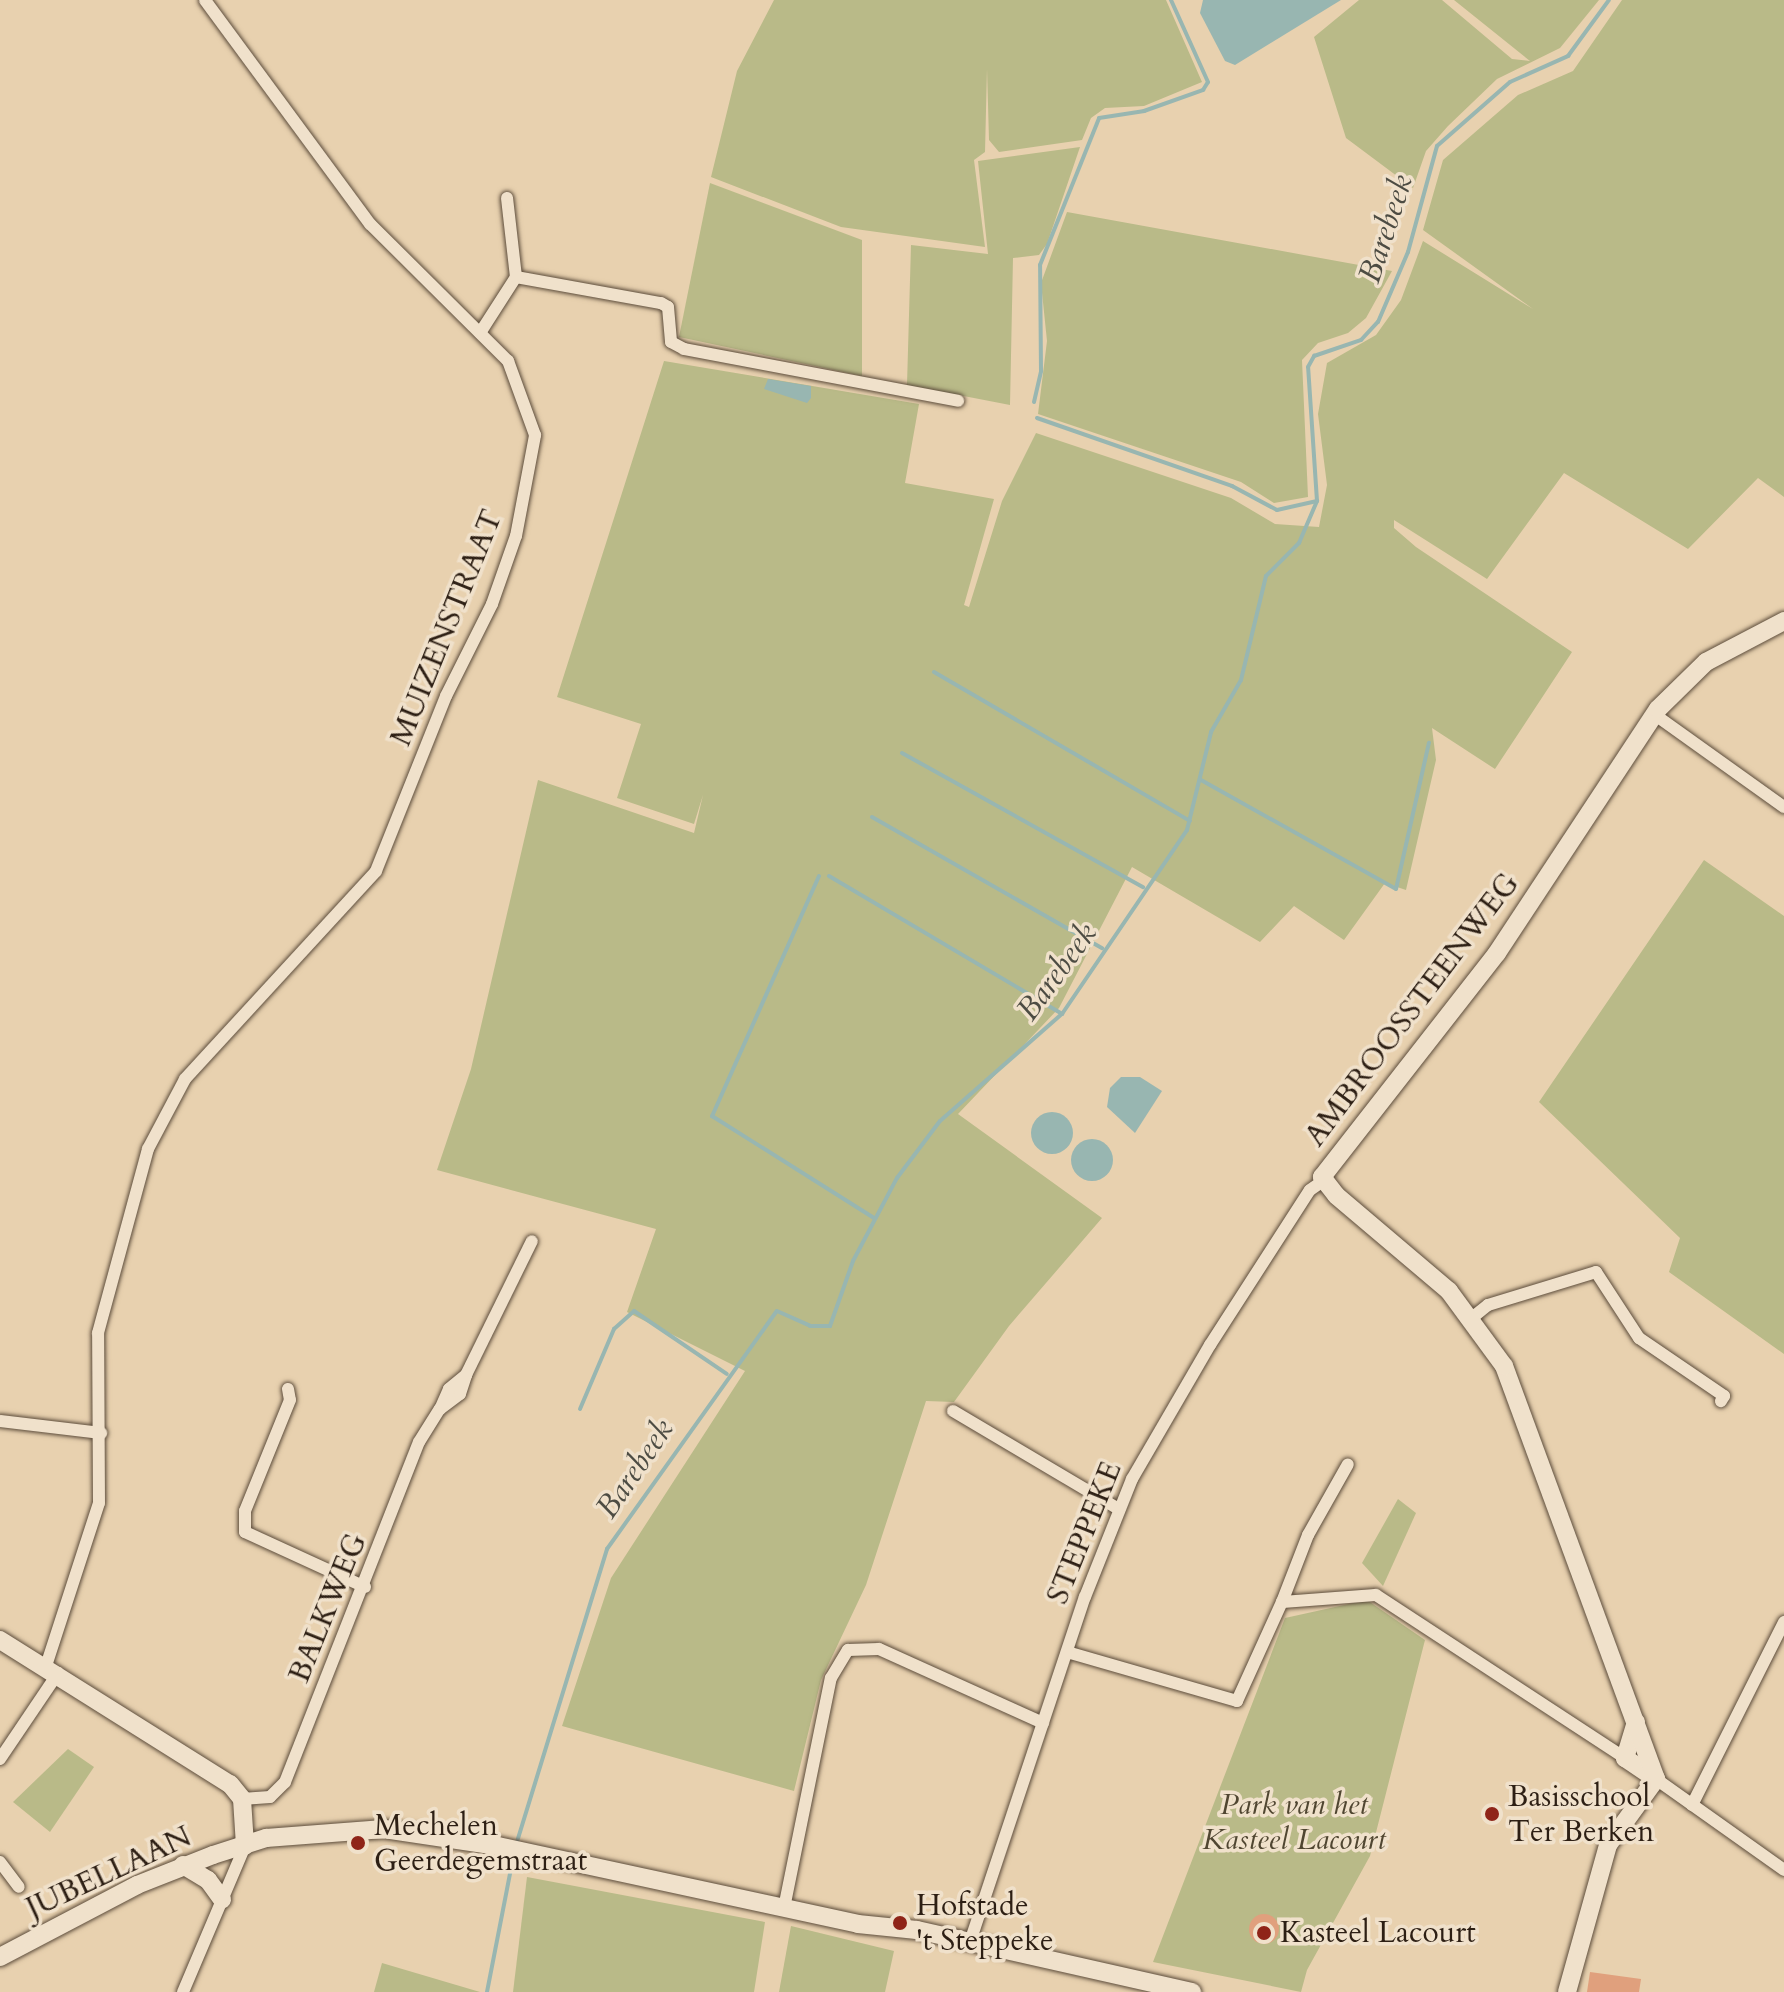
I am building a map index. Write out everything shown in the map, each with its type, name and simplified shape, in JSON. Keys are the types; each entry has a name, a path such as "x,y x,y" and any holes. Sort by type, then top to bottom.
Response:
{"street":[{"name":"MUIZENSTRAAT","path":"0,1759 52,1670 99,1503 101,1433 98,1333 141,1170 185,1079 376,871 516,536 535,435 508,361 370,224 205,0"},
{"path":"480,333 516,277 507,198"},
{"path":"516,277 661,303 668,307 671,342 679,347 958,401"},
{"name":"AMBROOSSTEENWEG","path":"1656,1779 1518,1395 1473,1317 1323,1181 1335,1155 1497,953 1654,714 1706,662 1784,621"},
{"path":"1654,714 1784,807"},
{"name":"STEPPEKE","path":"970,1942 1067,1652 1119,1509 1174,1403 1310,1190 1323,1181"},
{"name":"BALKWEG","path":"242,1799 270,1797 285,1782 365,1587 419,1442 440,1409 460,1394 466,1375 532,1241"},
{"path":"1473,1317 1488,1305 1596,1272 1639,1338 1724,1396 1721,1401"},
{"path":"288,1389 290,1400 245,1511 245,1532 365,1587"},
{"path":"953,1411 1119,1509"},
{"path":"0,1421 101,1433"},
{"path":"1067,1652 1237,1701 1282,1602 1308,1535 1348,1464"},
{"path":"1282,1602 1376,1595 1625,1758 1784,1870"},
{"path":"1692,1805 1784,1622"},
{"path":"0,1640 230,1784 242,1799 245,1846 183,1992"},
{"path":"784,1908 831,1678 848,1650 871,1646 1043,1723"},
{"path":"1625,1758 1636,1722"},
{"path":"1567,1992 1608,1845 1656,1779"},
{"name":"JUBELLAAN","path":"0,1957 183,1865 245,1846 309,1832 384,1829 498,1846 784,1908 970,1942 1192,1992"},
{"path":"0,1862 19,1887"},
{"path":"183,1865 204,1876 222,1899"}],"green space":[{"path":"774,0 1166,0 1202,82 1144,106 1105,108 1091,118 1082,140 999,152 989,140 987,69 985,152 974,160 985,247 841,227 711,177 737,71"},
{"path":"1359,0 1442,0 1512,59 1530,61 1454,0 1599,0 1560,48 1497,79 1448,126 1426,151 1413,188 1346,138 1314,37"},
{"path":"1622,0 1784,0 1784,497 1758,478 1688,549 1564,473 1487,579 1394,520 1394,528 1416,547 1572,652 1495,769 1432,728 1436,760 1406,890 1385,883 1344,940 1294,906 1260,942 1132,867 1059,1008 958,1114 1102,1218 1009,1326 954,1402 926,1401 866,1585 821,1680 794,1791 562,1726 611,1578 745,1371 627,1312 656,1229 437,1170 471,1069 538,780 694,833 703,795 694,824 617,798 641,724 557,697 664,361 919,404 905,483 994,499 964,605 969,607 1002,501 1036,433 1231,498 1275,524 1319,527 1327,485 1318,414 1327,363 1376,335 1401,300 1423,241 1533,309 1423,230 1443,160 1518,95 1573,71"},
{"path":"1080,147 1047,244 1039,255 1013,258 1010,405 907,385 911,245 988,254 978,161"},
{"path":"710,183 862,240 862,376 679,337"},
{"path":"1067,212 1392,271 1366,318 1348,333 1318,343 1302,360 1308,497 1274,503 1241,482 1038,414 1047,341 1041,283"},
{"path":"1704,860 1784,916 1784,1354 1669,1272 1680,1238 1539,1102"},
{"path":"1398,1499 1416,1513 1383,1586 1362,1563"},
{"name":"Park van het Kasteel Lacourt","path":"1367,1600 1425,1640 1370,1856 1307,1970 1301,1992 1153,1962 1285,1618"},
{"path":"68,1749 94,1767 50,1832 13,1802"},
{"path":"527,1877 765,1922 754,1992 513,1992"},
{"path":"791,1926 894,1951 885,1992 779,1992"},
{"path":"382,1963 480,1992 374,1992"}],"water":[{"path":"1203,0 1341,0 1235,65 1225,61 1200,13"},
{"path":"768,379 811,386 811,398 807,403 764,389"},
{"path":"1121,1077 1140,1077 1162,1091 1135,1133 1107,1107 1110,1088"},
{"path":"1052,1112 1067,1118 1073,1133 1067,1148 1052,1154 1037,1148 1031,1133 1037,1118"},
{"path":"1092,1139 1107,1145 1113,1160 1107,1175 1092,1181 1077,1175 1071,1160 1077,1145"}],"building":[{"name":"Kasteel Lacourt","path":"1264,1914 1274,1919 1279,1929 1274,1939 1264,1944 1254,1939 1249,1929 1254,1919"},
{"path":"1590,1972 1641,1979 1639,1992 1587,1992"}],"waterway":[{"path":"1034,402 1041,371 1040,265 1099,118 1144,111 1203,90 1208,82 1171,0"},
{"name":"Barebeek","path":"516,1845 607,1549 777,1311 810,1326 830,1326 853,1261 897,1178 940,1121 1062,1014 1187,830 1211,732 1241,680 1266,576 1299,543 1317,501 1308,367 1314,356 1361,340 1378,322 1408,252 1437,146 1510,82 1568,56 1609,0"},
{"path":"1037,418 1232,486 1277,510 1317,501"},
{"path":"934,672 1190,821"},
{"path":"1201,780 1396,889 1429,743"},
{"path":"902,753 1143,887"},
{"path":"872,817 1102,948"},
{"path":"819,876 712,1116 874,1218"},
{"path":"829,876 1062,1014"},
{"path":"580,1409 614,1329 634,1311 727,1374"},
{"name":"Barebeek","path":"487,1992 514,1853"}],"place":[{"name":"Basisschool Ter Berken","path":"1492,1814"},
{"name":"Mechelen Geerdegemstraat","path":"358,1843"},
{"name":"Hofstade 't Steppeke","path":"900,1923"},
{"name":"Kasteel Lacourt","path":"1264,1933"}]}
